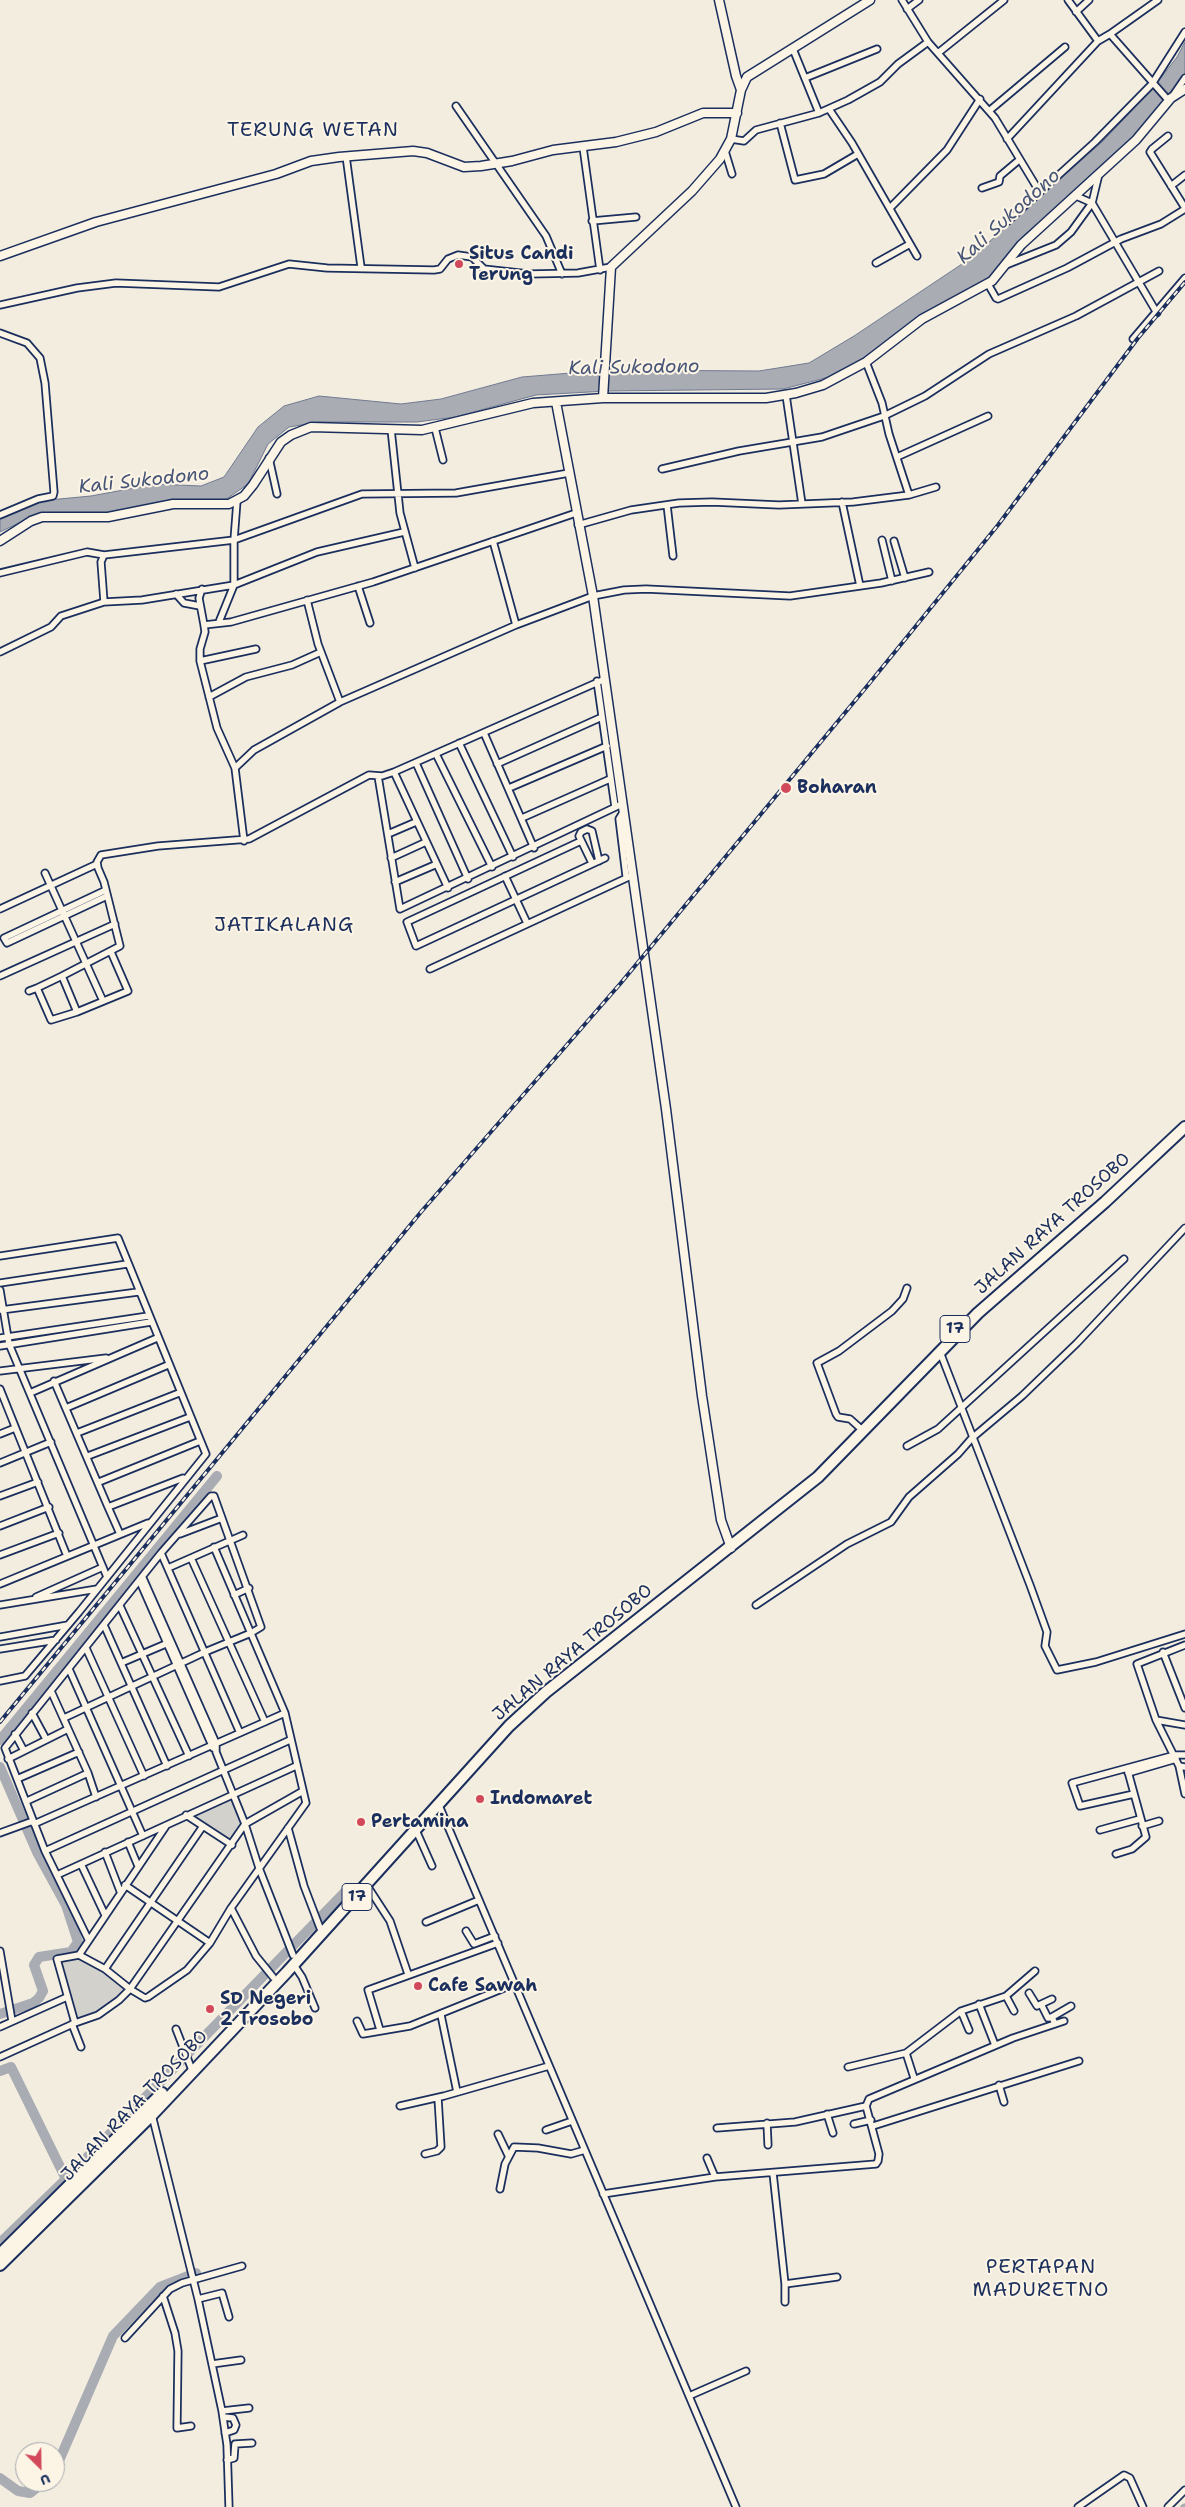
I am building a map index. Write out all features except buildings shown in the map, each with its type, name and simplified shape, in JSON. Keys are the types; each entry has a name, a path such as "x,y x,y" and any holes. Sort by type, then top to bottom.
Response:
{"highway":[{"name":"JALAN RAYA TROSOBO","path":"0,2254 115,2141 292,1955 365,1882 508,1726 727,1539 818,1477 988,1296 1094,1203 1185,1118"},
{"name":"JALAN RAYA TROSOBO","path":"0,2266 152,2115 190,2062 270,1974 292,1955 318,1924 365,1882 506,1719 727,1539 815,1472 857,1425 984,1307 1105,1202 1185,1127"}],"street":[{"path":"718,0 741,90"},
{"path":"736,76 746,77 870,0"},
{"path":"902,0 928,42 989,111 1039,191"},
{"path":"907,9 919,0"},
{"path":"938,53 1004,0"},
{"path":"1068,0 1098,41"},
{"path":"1076,12 1089,0"},
{"path":"1007,139 1098,41 1158,0"},
{"path":"1008,221 1094,142 1153,84 1185,32"},
{"path":"1110,34 1153,84 1169,99"},
{"path":"731,139 744,141 756,130 829,109 873,87 898,64 928,42"},
{"path":"989,111 1066,47"},
{"path":"793,49 820,113"},
{"path":"805,78 877,49"},
{"path":"0,305 77,288 116,283 219,287 290,264 327,268 360,267 434,270 444,266 453,256 464,255 472,257 484,269 529,274 562,274 600,270 610,267 692,191 725,151 731,139 741,90 746,77"},
{"path":"0,541 31,521 42,517 108,517 163,506 221,506 237,501 253,485 281,442 291,435 311,427 419,431 526,405 603,396 766,398 786,395 823,385 866,362 922,319 988,284 1021,245 1136,140 1185,78"},
{"path":"1169,99 1185,89"},
{"path":"890,208 947,150 980,99"},
{"path":"456,106 551,244 562,274"},
{"path":"829,109 858,154 917,256"},
{"path":"0,256 96,222 276,174 311,161 346,156 413,151 427,153 464,167 497,164 548,151 583,147 663,130 697,114 737,113"},
{"path":"780,123 795,180 824,174 858,154"},
{"path":"988,284 994,296 998,298 1067,268 1116,242 1161,224 1185,209 1150,150 1168,136"},
{"path":"583,147 600,270"},
{"path":"725,151 732,174"},
{"path":"346,156 360,267"},
{"path":"982,188 999,182 1000,176 1019,160"},
{"path":"1006,265 1062,240 1071,232 1092,202 1099,174"},
{"path":"1171,186 1185,175"},
{"path":"1076,196 1092,202 1138,284 1157,313"},
{"path":"592,221 636,216"},
{"path":"876,263 910,244"},
{"path":"603,396 610,267"},
{"path":"662,468 831,434 884,416 934,391 989,354 1076,316 1159,272"},
{"path":"1132,339 1157,313 1185,278"},
{"path":"0,333 27,343 40,358 45,382 54,492 51,497 38,499 0,515"},
{"path":"866,362 879,394 909,495"},
{"path":"786,395 802,504"},
{"path":"556,402 578,525 594,596 602,716 610,779 620,807"},
{"path":"897,457 988,416"},
{"path":"435,428 443,460"},
{"path":"391,429 397,493 404,532 414,568"},
{"path":"269,458 277,494"},
{"path":"0,573 88,552 104,555 234,540 362,494 461,492 569,473"},
{"path":"578,525 631,510 668,505 712,502 766,505 842,502 909,495 936,487"},
{"path":"219,622 234,585 234,540 237,501"},
{"path":"842,502 860,586"},
{"path":"668,505 673,556"},
{"path":"204,625 230,622 358,586 576,513"},
{"path":"0,652 51,626 61,616 104,602 142,600 234,585 317,552 404,532"},
{"path":"882,540 892,581"},
{"path":"493,541 516,625"},
{"path":"894,541 905,578"},
{"path":"104,555 101,562 104,602"},
{"path":"235,768 254,750 340,702 516,625 594,596 624,590 646,589 781,597 892,581 926,572"},
{"path":"358,586 370,623"},
{"path":"202,589 200,606 205,632 200,649 200,661 223,745 235,768 244,841"},
{"path":"176,594 184,603 200,606"},
{"path":"307,600 321,652 340,702"},
{"path":"200,661 256,649"},
{"path":"209,697 246,677 292,665 321,652"},
{"path":"29,991 87,965 120,946 97,864 98,857 105,853 191,843 244,841 355,781 369,775 378,776 394,772 416,763 601,680"},
{"path":"601,680 666,1109 695,1346 727,1539"},
{"path":"497,764 602,716"},
{"path":"484,733 534,848"},
{"path":"459,744 513,857"},
{"path":"509,788 607,746"},
{"path":"436,754 492,867"},
{"path":"416,763 468,879"},
{"path":"394,772 448,888"},
{"path":"378,776 394,882 400,909 620,807"},
{"path":"522,818 610,779"},
{"path":"388,834 416,822"},
{"path":"592,863 579,836 581,832 587,829 592,831 598,861"},
{"path":"581,841 407,922 416,946 605,858"},
{"path":"391,858 426,842"},
{"path":"0,909 52,887 97,864"},
{"path":"394,882 437,864"},
{"path":"44,873 77,940 103,1002"},
{"path":"430,969 630,875"},
{"path":"505,876 527,923"},
{"path":"65,914 4,938 7,943 65,914 106,893"},
{"path":"0,976 115,924"},
{"path":"37,988 51,1020 77,1012 128,991 111,952"},
{"path":"62,976 77,1012"},
{"path":"756,1605 847,1544 885,1526 909,1497 1022,1396 1077,1343 1185,1228"},
{"path":"0,1256 117,1238 179,1393 206,1454 56,1640 24,1676 0,1681"},
{"path":"907,1446 938,1429 1124,1260"},
{"path":"0,1283 128,1264"},
{"path":"857,1425 836,1414 817,1363 839,1351 892,1311 903,1299 907,1288"},
{"path":"0,1290 1,1310 10,1344 107,1577"},
{"path":"1,1310 138,1292"},
{"path":"0,1338 150,1319"},
{"path":"0,1346 150,1319"},
{"path":"30,1393 157,1338"},
{"path":"941,1348 972,1440 1047,1632 1046,1646 1057,1670 1096,1662 1185,1634"},
{"path":"0,1371 113,1357"},
{"path":"66,1408 168,1365"},
{"path":"54,1381 88,1456 120,1534"},
{"path":"0,1389 2,1403 26,1453 67,1556"},
{"path":"77,1433 179,1393"},
{"path":"88,1456 190,1418"},
{"path":"0,1434 15,1428"},
{"path":"99,1482 200,1441"},
{"path":"0,1463 51,1442"},
{"path":"108,1507 185,1478"},
{"path":"0,1496 38,1482"},
{"path":"64,1718 205,1652 251,1634 261,1625 216,1497 212,1495 161,1554 5,1748 27,1801 30,1823 88,1939"},
{"path":"0,1526 48,1507"},
{"path":"179,1534 222,1518"},
{"path":"0,1584 150,1522"},
{"path":"0,1555 59,1533"},
{"path":"168,1568 230,1539 243,1535"},
{"path":"80,2047 57,1959 79,1955 105,1969 130,1989 145,1998 148,1997 188,1970 210,1943 231,1908 306,1802 285,1713 214,1547"},
{"path":"161,1554 240,1733"},
{"path":"191,1558 265,1722"},
{"path":"34,1599 103,1568"},
{"path":"142,1580 164,1636 213,1744 245,1824 259,1868 292,1955 314,2008"},
{"path":"234,1595 249,1588"},
{"path":"0,1605 97,1589"},
{"path":"120,1606 144,1654 189,1756"},
{"path":"104,1624 167,1766"},
{"path":"0,1638 68,1625"},
{"path":"0,1649 56,1640"},
{"path":"121,1663 168,1643"},
{"path":"1185,1645 1163,1652 1137,1664 1156,1720 1179,1762 1185,1794"},
{"path":"86,1648 144,1776"},
{"path":"1163,1652 1185,1708"},
{"path":"69,1669 143,1836"},
{"path":"51,1691 79,1752 96,1797"},
{"path":"32,1713 46,1738"},
{"path":"0,1834 96,1797 285,1713"},
{"path":"1156,1720 1185,1725"},
{"path":"8,1758 68,1728"},
{"path":"15,1734 23,1750"},
{"path":"45,1850 290,1740"},
{"path":"17,1779 79,1752"},
{"path":"1134,1794 1082,1806 1072,1784 1076,1780 1179,1762 1185,1755"},
{"path":"57,1875 296,1766"},
{"path":"1116,1854 1132,1849 1144,1839 1128,1771"},
{"path":"27,1801 88,1774"},
{"path":"0,2057 104,2012 130,1989 245,1824 303,1792"},
{"path":"438,1803 736,2507"},
{"path":"186,1815 232,1845"},
{"path":"1100,1830 1141,1822 1159,1821"},
{"path":"79,1955 120,1891 167,1824"},
{"path":"105,1969 202,1826"},
{"path":"288,1828 318,1924"},
{"path":"415,1828 432,1866"},
{"path":"128,1842 138,1866"},
{"path":"105,1852 120,1891"},
{"path":"81,1864 105,1915"},
{"path":"365,1882 390,1921 408,1974"},
{"path":"125,1885 210,1943"},
{"path":"426,1922 479,1900"},
{"path":"231,1908 256,1956 270,1974"},
{"path":"466,1931 473,1944 495,1936"},
{"path":"380,2030 368,1990 498,1943"},
{"path":"0,1951 1,1969 12,2019"},
{"path":"848,2067 906,2053 961,2011 1006,1996 1034,1971"},
{"path":"357,2021 363,2034 419,2024 514,1984"},
{"path":"1029,1993 1036,2005 1052,1999"},
{"path":"1006,1996 1014,2011"},
{"path":"0,2027 12,2019 67,1997"},
{"path":"979,2004 995,2045"},
{"path":"1041,2004 1048,2018 1071,2006"},
{"path":"961,2011 970,2030"},
{"path":"441,2015 458,2092"},
{"path":"1052,2017 1055,2024"},
{"path":"604,2194 714,2177 876,2164 879,2154 866,2106 869,2099 914,2078 995,2045 1064,2021"},
{"path":"176,2029 190,2062"},
{"path":"906,2053 914,2078"},
{"path":"854,2124 872,2123 1079,2061"},
{"path":"400,2106 438,2098 549,2066"},
{"path":"999,2085 1004,2102"},
{"path":"425,2154 437,2151 441,2147 438,2098"},
{"path":"717,2128 795,2122 866,2106"},
{"path":"826,2114 833,2133"},
{"path":"152,2115 189,2270 198,2299 222,2414 227,2460 229,2507"},
{"path":"546,2130 572,2121"},
{"path":"767,2123 768,2145"},
{"path":"498,2134 508,2155"},
{"path":"500,2189 508,2155 514,2148 520,2146 571,2154 586,2152"},
{"path":"707,2158 714,2177"},
{"path":"773,2173 785,2284 785,2302"},
{"path":"126,2338 163,2296 174,2287 192,2279 242,2266"},
{"path":"785,2284 837,2276"},
{"path":"198,2299 222,2293 229,2317"},
{"path":"163,2296 175,2333 178,2351 177,2428 191,2426"},
{"path":"212,2364 241,2360"},
{"path":"689,2396 746,2371"},
{"path":"222,2414 249,2408"},
{"path":"222,2414 233,2418 236,2425 234,2430 225,2434"},
{"path":"227,2460 233,2458 235,2444 252,2443"},
{"path":"1078,2507 1126,2475 1132,2481 1143,2507"},
{"path":"1168,2507 1185,2490"}],"shaded area":[{"path":"1185,42 1185,75 1141,130 1078,192 1024,235 997,275 917,319 841,374 783,389 607,391 536,395 455,417 417,422 319,422 289,427 268,444 248,484 225,500 165,503 105,513 51,514 25,520 0,532 0,517 38,501 91,496 156,484 201,486 224,477 258,427 284,406 319,396 401,404 441,399 522,377 608,370 759,371 809,363 854,336 971,258 1103,141 1153,88 1177,57"},
{"path":"233,1794 245,1824 232,1845 186,1815"},
{"path":"79,1956 128,1989 98,2014 76,2022 58,1959"}],"waterway":[{"path":"0,1740 217,1476"},
{"path":"0,1767 37,1852 66,1905 78,1942 71,1952 39,1957 34,1965 43,1991 39,1998 33,2003 0,2014"},
{"path":"0,2243 66,2179 345,1892"},
{"path":"0,2071 11,2067 66,2179"},
{"path":"65,2447 113,2336 160,2287 196,2273"},
{"path":"0,2478 15,2489"},
{"path":"24,2492 31,2492"}],"railway":[{"path":"0,1722 421,1212 620,984 868,685 998,525 1138,338 1185,282"}],"place":[{"name":"Situs Candi Terung","path":"459,264"},
{"name":"Boharan","path":"786,788"},
{"name":"Indomaret","path":"480,1799"},
{"name":"Pertamina","path":"361,1822"},
{"name":"Cafe Sawah","path":"418,1986"},
{"name":"SD Negeri 2 Trosobo","path":"210,2009"}],"district":[{"name":"TERUNG WETAN","path":"313,131"},
{"name":"JATIKALANG","path":"284,926"},
{"name":"PERTAPAN MADURETNO","path":"1041,2280"}],"water label":[{"name":"Kali Sukodono","path":"1009,217"},
{"name":"Kali Sukodono","path":"634,368"},
{"name":"Kali Sukodono","path":"144,481"}]}
